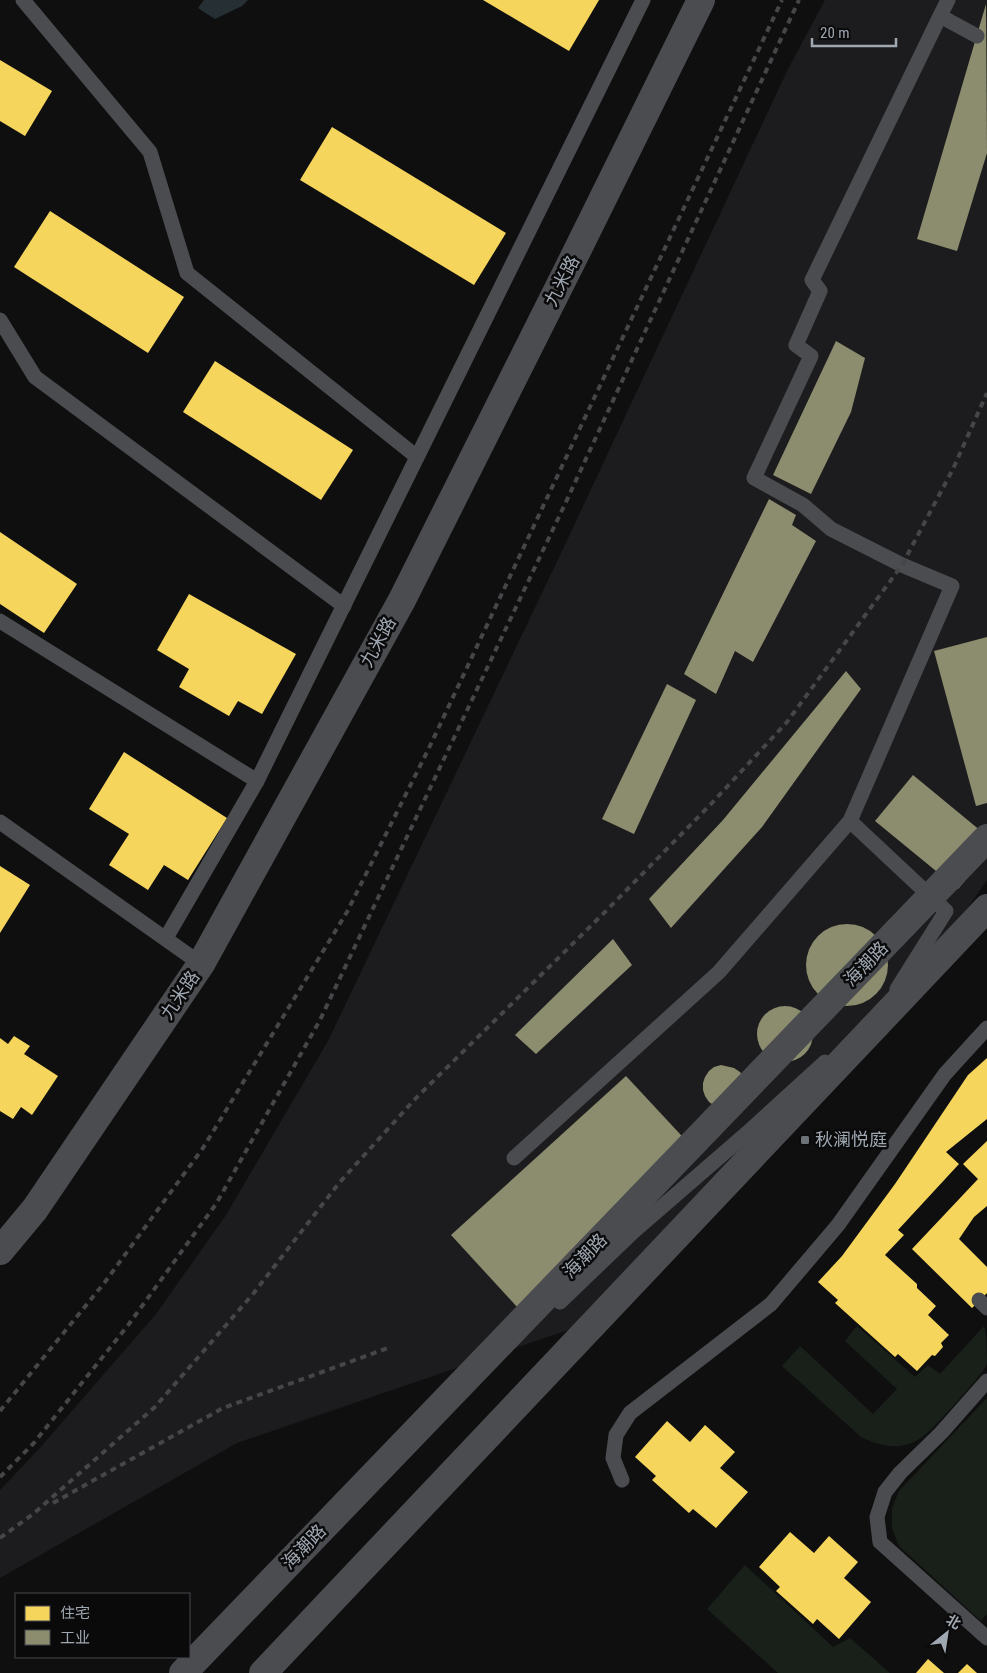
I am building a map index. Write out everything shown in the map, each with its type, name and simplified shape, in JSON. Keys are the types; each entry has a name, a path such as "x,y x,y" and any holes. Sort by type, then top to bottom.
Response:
{"street":[{"name":"九米路","path":"0,1251 35,1209 201,964 402,600 701,0"},
{"name":"海潮路","path":"183,1673 987,838"},
{"path":"263,1673 987,908"}],"lane":[{"path":"23,0 150,152 187,273 417,457"},
{"path":"514,1158 719,972 850,821 952,586 902,565 831,529 802,505 754,478 812,356 796,345 820,291 812,280 948,0"},
{"path":"166,938 257,780 639,2"},
{"path":"940,16 977,36"},
{"path":"0,320 35,377 344,606"},
{"path":"0,621 257,780"},
{"path":"560,1302 634,1230 746,1134 887,1005 946,911 850,821"},
{"path":"0,822 201,964"},
{"path":"622,1480 613,1458 616,1435 630,1413 771,1304 838,1225 945,1074 987,1028"},
{"path":"987,1381 941,1433 900,1473 885,1492 877,1517 880,1542 987,1638"}],"shaded area":[{"path":"204,0 248,0 242,6 215,19 198,8"},
{"path":"825,0 987,0 987,880 882,1032 609,1316 237,1443 0,1578 0,1490 38,1450 156,1314 226,1215 328,1041 562,551 788,69"},
{"path":"857,1326 915,1377 928,1365 940,1374 984,1326 987,1364 959,1400 921,1438 910,1444 899,1446 877,1443 861,1437 782,1366 800,1346 873,1414 897,1389 845,1341"},
{"path":"987,1398 987,1614 981,1621 899,1546 892,1528 892,1508 899,1491"},
{"path":"745,1565 833,1647 850,1638 890,1673 778,1673 707,1609"}],"building: 住宅":[{"path":"483,0 599,0 569,51"},
{"path":"0,60 52,91 25,136 0,121"},
{"path":"332,127 506,233 474,285 300,180"},
{"path":"50,211 184,297 148,353 14,267"},
{"path":"215,361 353,450 321,500 183,412"},
{"path":"0,532 77,584 44,633 0,604"},
{"path":"189,594 296,654 262,714 238,701 229,716 179,687 189,669 157,650"},
{"path":"124,752 227,818 188,880 164,865 148,890 109,865 129,834 89,809"},
{"path":"0,866 30,885 0,933"},
{"path":"14,1036 30,1046 24,1054 58,1076 32,1115 21,1107 13,1119 0,1111 0,1038 8,1044"},
{"path":"987,1058 987,1119 946,1152 959,1164 898,1230 904,1235 885,1255 917,1284 917,1288 936,1306 928,1315 949,1335 941,1343 943,1347 935,1356 932,1355 917,1371 898,1354 895,1357 835,1303 838,1300 818,1282 842,1256 895,1184 968,1075"},
{"path":"987,1141 987,1206 974,1217 959,1239 987,1267 987,1293 972,1308 912,1249 978,1179 963,1164"},
{"path":"667,1421 690,1442 705,1425 735,1452 720,1468 748,1492 716,1528 693,1509 689,1513 652,1480 656,1476 635,1457"},
{"path":"790,1532 814,1553 829,1536 858,1562 844,1578 871,1602 839,1639 817,1619 813,1624 776,1591 780,1587 759,1567"},
{"path":"928,1659 944,1673 916,1673"},
{"path":"967,1664 977,1673 958,1673"}],"building: 工业":[{"path":"986,4 987,153 957,251 917,239"},
{"path":"836,341 865,358 851,412 811,494 773,475"},
{"path":"769,499 796,515 792,525 816,541 753,662 735,651 716,694 684,674"},
{"path":"987,637 987,803 976,806 934,651"},
{"path":"846,671 861,689 762,827 671,928 649,899 723,820"},
{"path":"667,684 696,700 634,834 602,819"},
{"path":"913,775 987,836 987,854 958,889 875,821"},
{"path":"847,924 863,927 876,936 885,949 888,965 885,981 876,994 863,1003 847,1006 831,1003 818,994 809,981 806,965 809,949 818,936 831,927"},
{"path":"613,939 632,965 536,1054 515,1035"},
{"path":"785,1006 796,1008 805,1014 811,1023 813,1034 811,1045 805,1054 796,1060 785,1062 774,1060 765,1054 759,1045 757,1034 759,1023 765,1014 774,1008"},
{"path":"721,1065 734,1068 744,1078 715,1106 705,1096 703,1083 709,1071"},
{"path":"626,1076 693,1148 518,1308 451,1235"}],"railway":[{"path":"0,1411 105,1282 203,1148 347,912 429,748 782,0"},
{"path":"0,1477 33,1444 129,1324 216,1204 320,1020 565,504 799,0"},
{"path":"0,1538 33,1514 155,1407 253,1294 339,1183 416,1098 605,912 711,804 787,722 902,565 953,469 987,393"},
{"path":"53,1503 223,1408 388,1348"}],"place":[{"name":"秋澜悦庭","path":"805,1140"}]}
